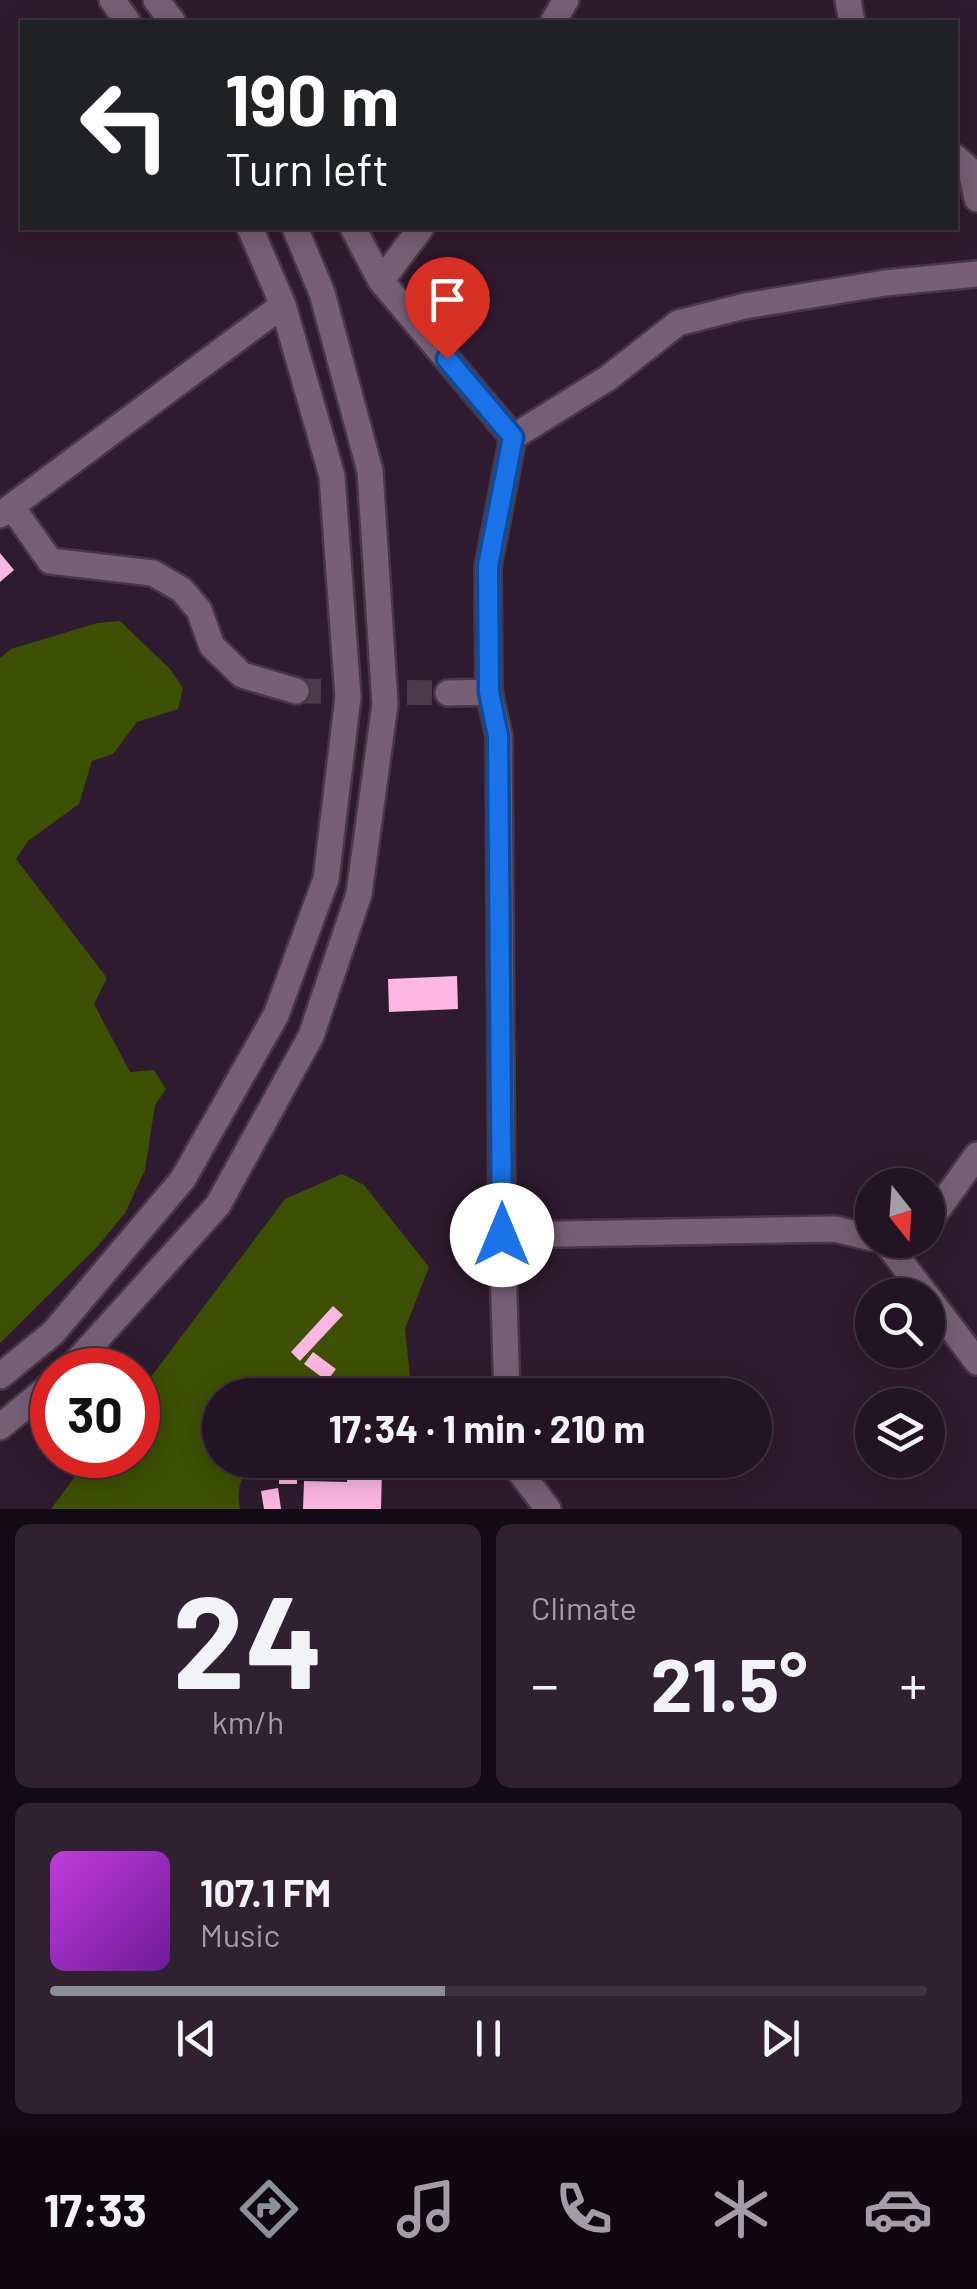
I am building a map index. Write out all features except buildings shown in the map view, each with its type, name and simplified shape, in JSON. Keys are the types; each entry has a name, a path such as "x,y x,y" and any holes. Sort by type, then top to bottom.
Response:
{"street":[{"path":"968,166 977,199"},
{"path":"0,1376 54,1334 184,1180 276,1015 326,880 348,698 332,476 283,305 251,230"},
{"path":"89,1348 218,1205 311,1036 359,894 384,704 370,472 322,292 296,230"},
{"path":"354,230 382,281 513,437"},
{"path":"382,281 420,230"},
{"path":"506,1378 498,736 489,692 488,566 513,437 608,378 678,324 745,306 885,283 977,274"},
{"path":"283,305 6,511 50,561 154,573 182,590 200,610 212,646 242,674 296,691"},
{"path":"448,692 489,692"},
{"path":"945,1198 977,1154"},
{"path":"502,1235 836,1229 855,1234"},
{"path":"896,1258 913,1278"},
{"path":"945,1320 977,1362"},
{"path":"0,1427 30,1402"},
{"path":"524,1478 548,1509"}],"green space":[{"path":"120,621 170,669 183,688 178,709 137,722 113,754 92,761 79,804 28,841 16,859 107,978 94,1004 130,1072 154,1070 166,1089 155,1105 145,1170 125,1213 97,1247 0,1343 0,658 11,649 97,623"},
{"path":"342,1174 364,1185 429,1267 405,1329 410,1378 202,1378 202,1478 243,1478 240,1509 51,1509 74,1478 160,1478 160,1365 285,1199"}],"tunnel":[{"path":"296,691 448,693"}],"route":[{"path":"447,359 513,437 488,566 489,692 498,736 502,1235"}]}
